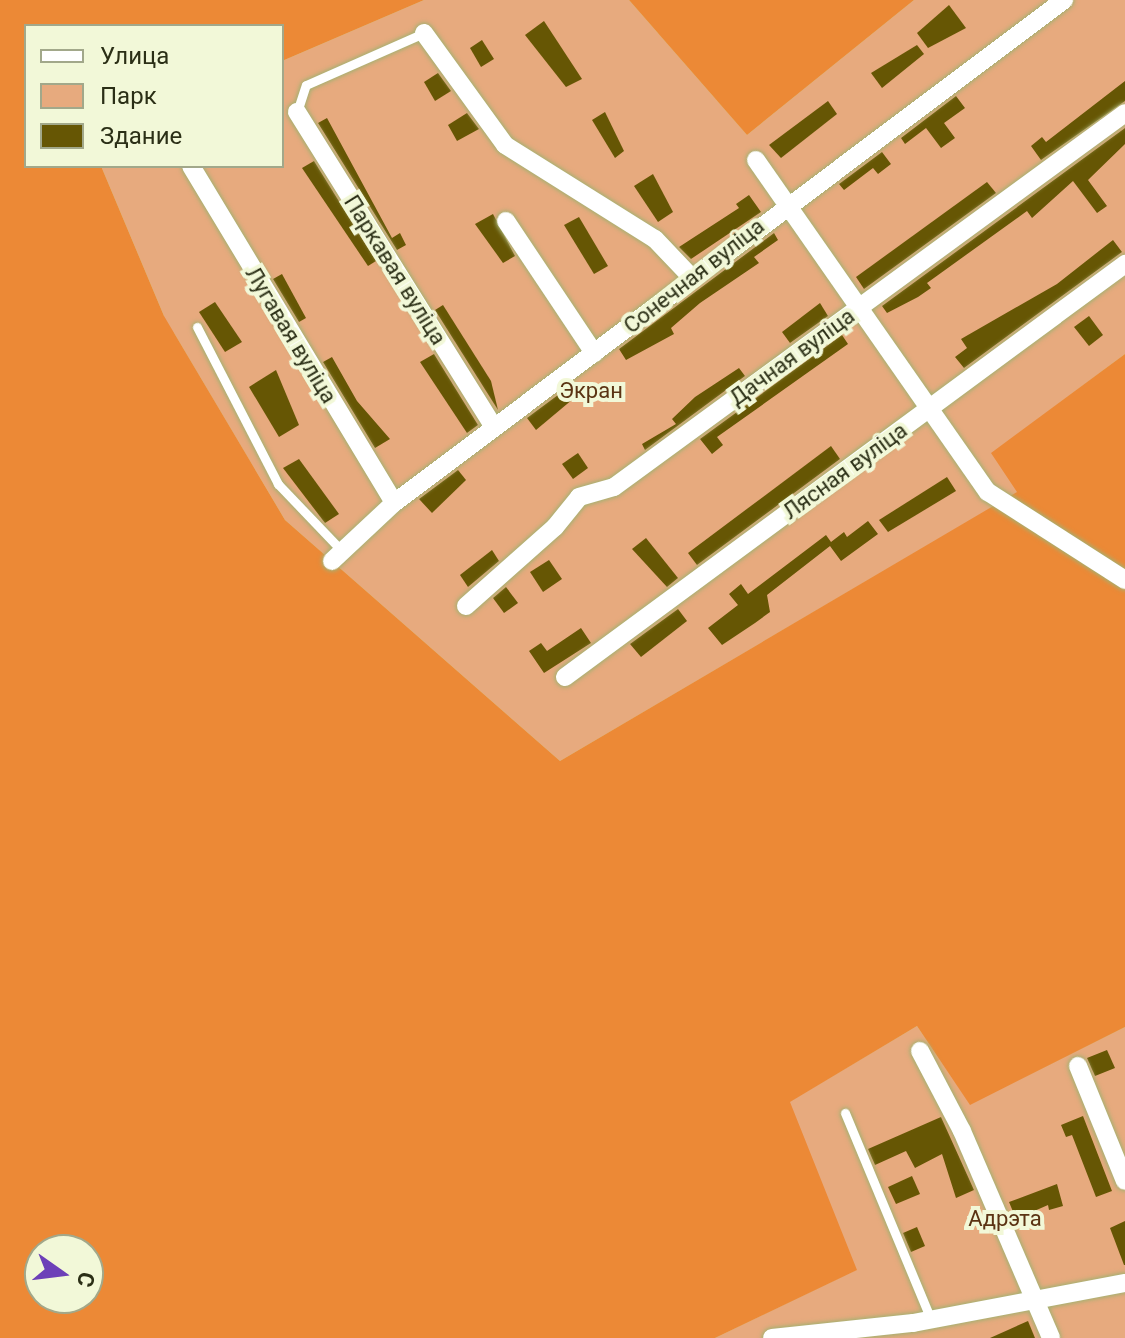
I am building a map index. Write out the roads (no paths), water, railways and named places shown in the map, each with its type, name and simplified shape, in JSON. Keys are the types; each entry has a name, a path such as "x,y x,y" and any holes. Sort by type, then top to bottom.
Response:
{"street":[{"name":"Сонечная вуліца","path":"337,556 394,503 785,206 1064,0"},
{"path":"424,33 505,145 631,222 692,278"},
{"name":"Паркавая вуліца","path":"297,112 494,427"},
{"name":"Дачная вуліца","path":"466,606 555,527 579,497 614,487 1125,113"},
{"path":"756,160 785,206 988,492 1125,580"},
{"name":"Лугавая вуліца","path":"192,168 394,503"},
{"path":"506,221 594,353"},
{"name":"Лясная вуліца","path":"565,677 1125,264"},
{"path":"920,1051 962,1131 1051,1338"},
{"path":"1078,1066 1125,1181"},
{"path":"773,1338 921,1327 1125,1283"}],"lane":[{"path":"297,112 306,85 424,33"},
{"path":"197,327 278,484 337,556"},
{"path":"845,1113 921,1327"}],"park label":[{"name":"Экран","path":"591,391"},
{"name":"Адрэта","path":"1005,1219"}]}
